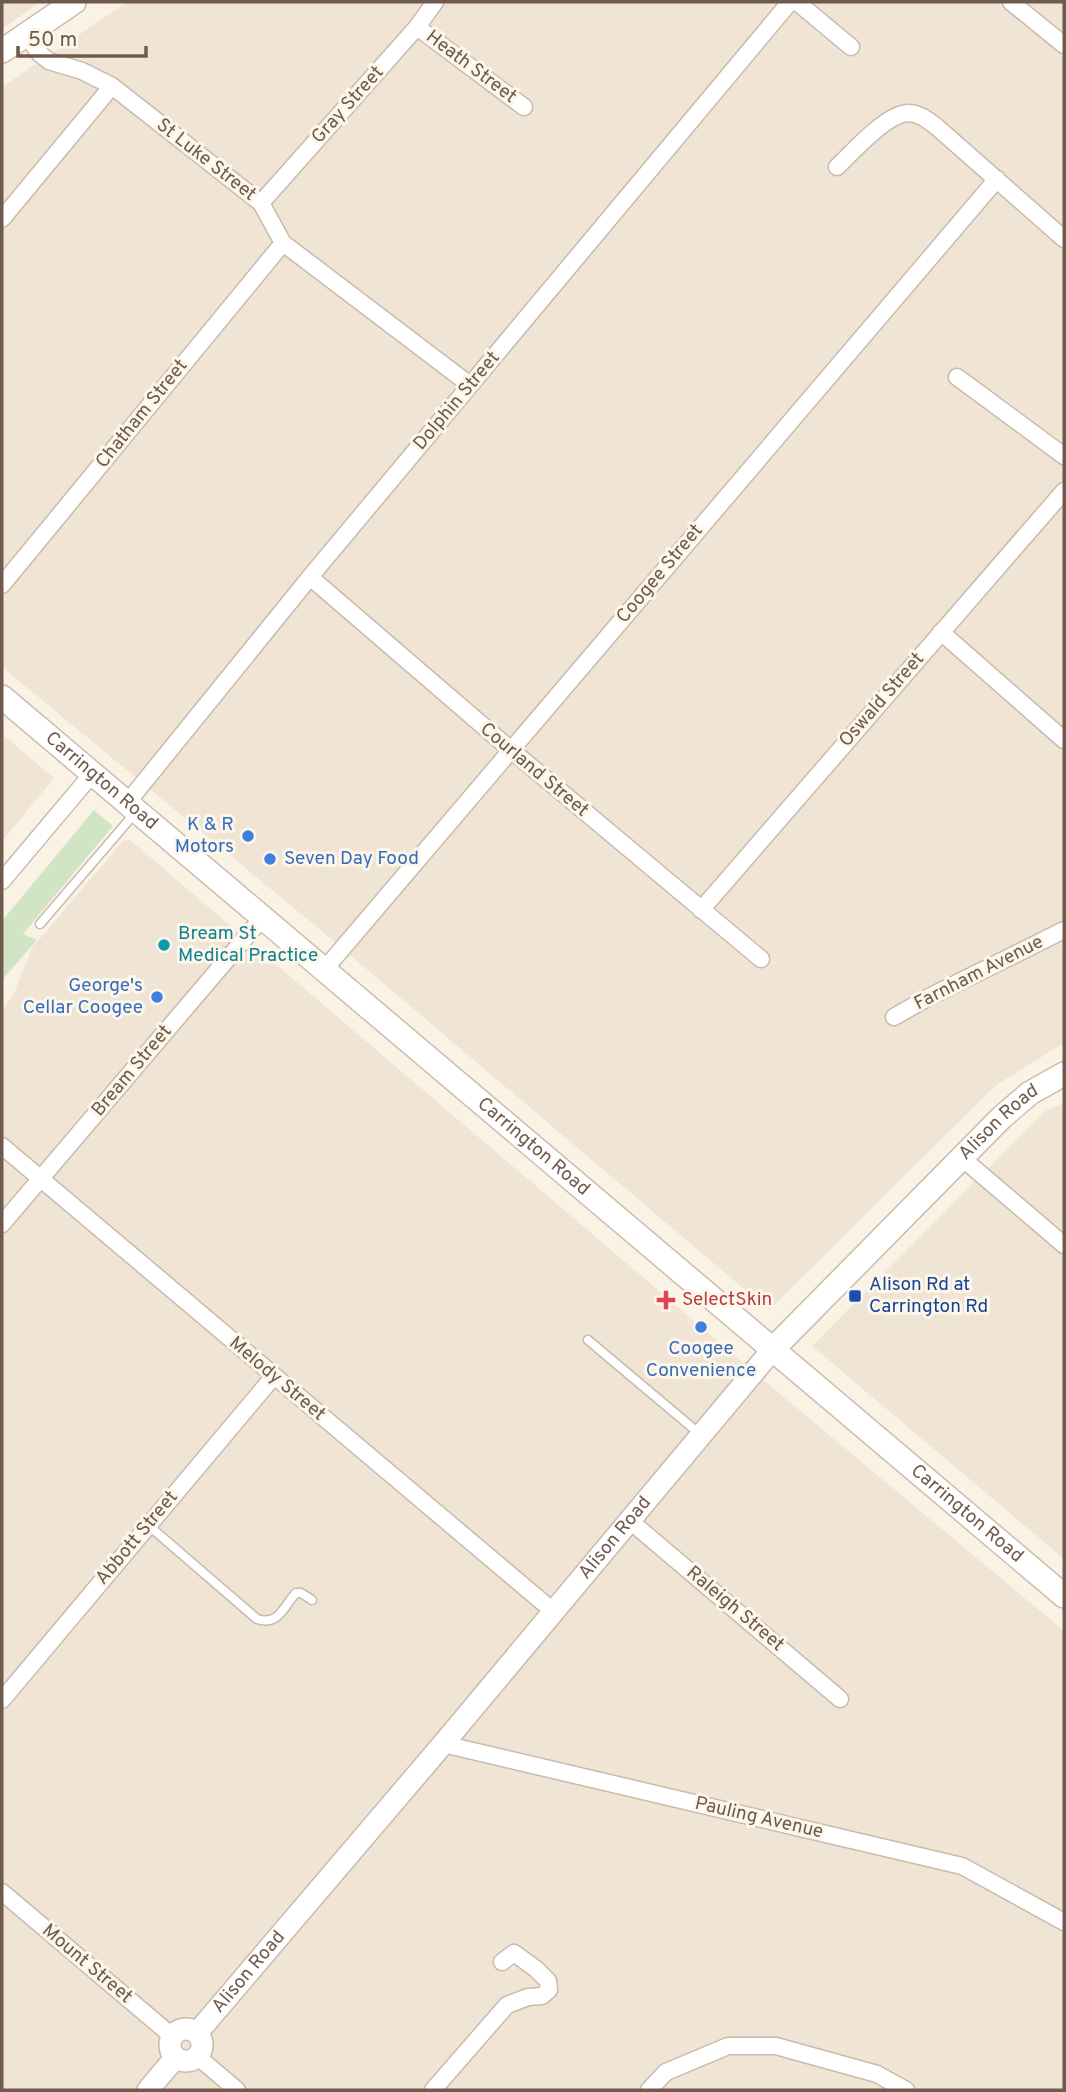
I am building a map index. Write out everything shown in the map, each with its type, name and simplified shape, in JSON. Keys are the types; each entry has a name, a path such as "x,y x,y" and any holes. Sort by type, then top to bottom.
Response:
{"main road":[{"path":"2,51 74,2"},
{"name":"Carrington Road","path":"2,697 1064,1596"},
{"name":"Alison Road","path":"772,1349 1016,1105 1043,1084 1064,1074"}],"street":[{"name":"Dolphin Street","path":"132,806 310,578 790,2"},
{"path":"797,2 852,47"},
{"path":"1010,2 1064,45"},
{"name":"Gray Street","path":"261,203 417,27 433,3"},
{"name":"Heath Street","path":"417,27 524,107"},
{"name":"St Luke Street","path":"26,35 40,54 49,61 82,71 112,86 261,203 283,243 470,385"},
{"path":"2,219 112,86"},
{"path":"837,167 886,123 908,113 918,115 928,120 1062,232"},
{"name":"Coogee Street","path":"324,970 997,179"},
{"name":"Chatham Street","path":"2,585 283,243"},
{"path":"957,377 1064,456"},
{"name":"Oswald Street","path":"701,910 1064,491"},
{"name":"Courland Street","path":"310,578 761,959"},
{"path":"941,632 1064,740"},
{"path":"2,881 92,774"},
{"name":"Bream Street","path":"2,1224 263,917"},
{"name":"Farnham Avenue","path":"894,1017 1064,930"},
{"name":"Melody Street","path":"2,1146 553,1611"},
{"path":"962,1158 1064,1245"},
{"name":"Alison Road","path":"197,2033 443,1744 772,1349"},
{"name":"Abbott Street","path":"2,1700 274,1376"},
{"name":"Raleigh Street","path":"629,1520 840,1699"},
{"name":"Pauling Avenue","path":"443,1744 962,1866 1064,1922"},
{"name":"Mount Street","path":"2,1892 172,2036"},
{"path":"433,2090 507,2006 528,1997 542,1996 549,1990 548,1981 514,1953 502,1962"},
{"path":"183,2029 197,2033 202,2046 198,2057 187,2062 175,2058 170,2046 172,2036 183,2029"},
{"path":"649,2090 666,2072 728,2046 776,2046 877,2074 906,2090"},
{"path":"198,2057 237,2090"},
{"path":"148,2090 175,2058"}],"lane":[{"path":"40,924 132,806"},
{"path":"588,1340 701,1434"},
{"path":"148,1525 257,1619 266,1622 275,1620 296,1593 312,1600"}],"shaded area":[{"path":"2,2 40,2 2,29"},
{"path":"127,2 1064,2 1064,1043 996,1085 769,1310 318,928 2,667 2,87"},
{"path":"2,734 54,778 2,841"},
{"path":"130,840 768,1384 1064,1631 1064,2090 2,2090 2,1009 13,996 32,948 123,841"},
{"path":"1064,1103 1064,1559 812,1346 1044,1112"}],"green space":[{"path":"94,810 113,826 23,934 37,940 2,980 2,921"}],"place":[{"name":"K & R Motors","path":"248,836"},
{"name":"Seven Day Food","path":"270,859"},
{"name":"Bream St Medical Practice","path":"164,945"},
{"name":"George's Cellar Coogee","path":"157,997"},
{"name":"Alison Rd at Carrington Rd","path":"855,1296"},
{"name":"SelectSkin","path":"666,1300"},
{"name":"Coogee Convenience","path":"701,1327"}]}
